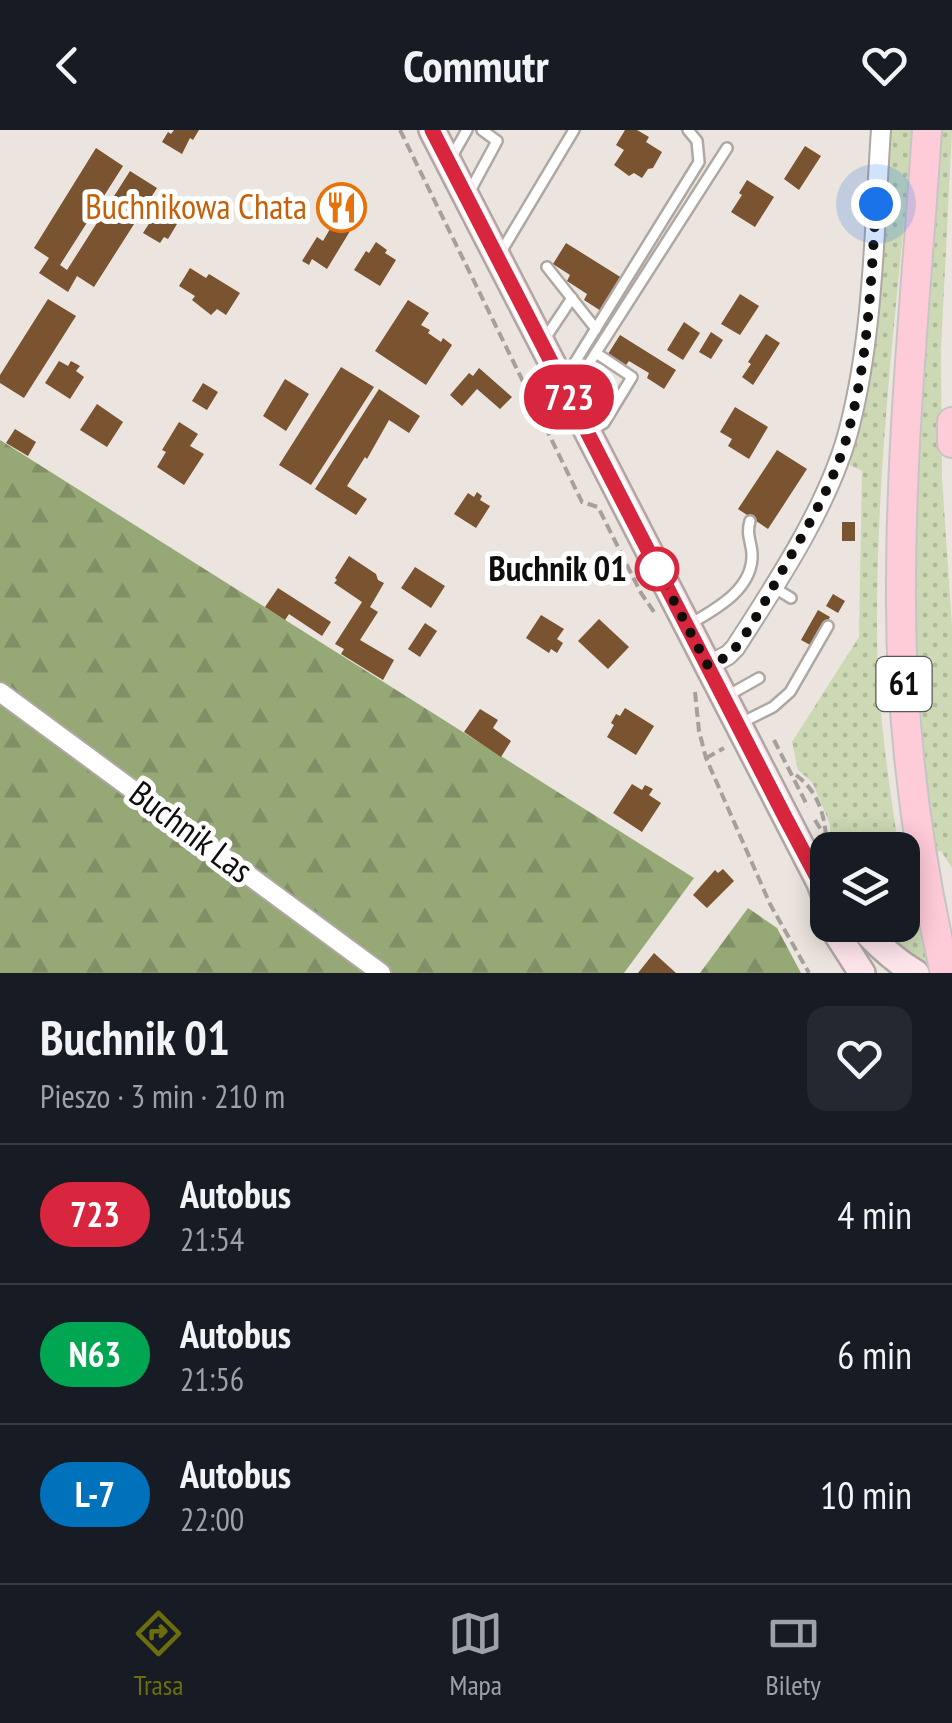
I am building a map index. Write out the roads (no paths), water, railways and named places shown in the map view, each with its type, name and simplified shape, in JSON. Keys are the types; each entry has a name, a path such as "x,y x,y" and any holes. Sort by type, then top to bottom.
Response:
{"main road":[{"path":"432,130 586,433 674,626 699,674 724,697 732,736 810,868"},
{"name":"61","path":"926,130 900,589 908,735 924,866 945,973"},
{"path":"952,422 952,443"},
{"path":"920,872 924,866"},
{"path":"843,942 862,973"},
{"path":"875,942 916,973"}],"street":[{"path":"699,674 732,652 773,587 814,514 850,428 868,314 882,130"},
{"name":"Buchnik Las","path":"0,692 380,973"}],"lane":[{"path":"448,164 466,130"},
{"path":"466,198 497,141 482,130"},
{"path":"498,258 574,130"},
{"path":"565,390 596,329 700,162 698,141 688,130"},
{"path":"565,390 596,353 727,148"},
{"path":"547,267 596,329"},
{"path":"541,344 572,298"},
{"path":"586,433 604,423 632,377 596,353"},
{"path":"674,626 727,603 751,566 747,533 750,522"},
{"path":"773,587 792,598"},
{"path":"732,736 790,692 828,626"},
{"path":"724,697 760,678"}],"place":[{"name":"Buchnikowa Chata","path":"342,207"},
{"name":"Buchnik 01","path":"657,569"}]}
